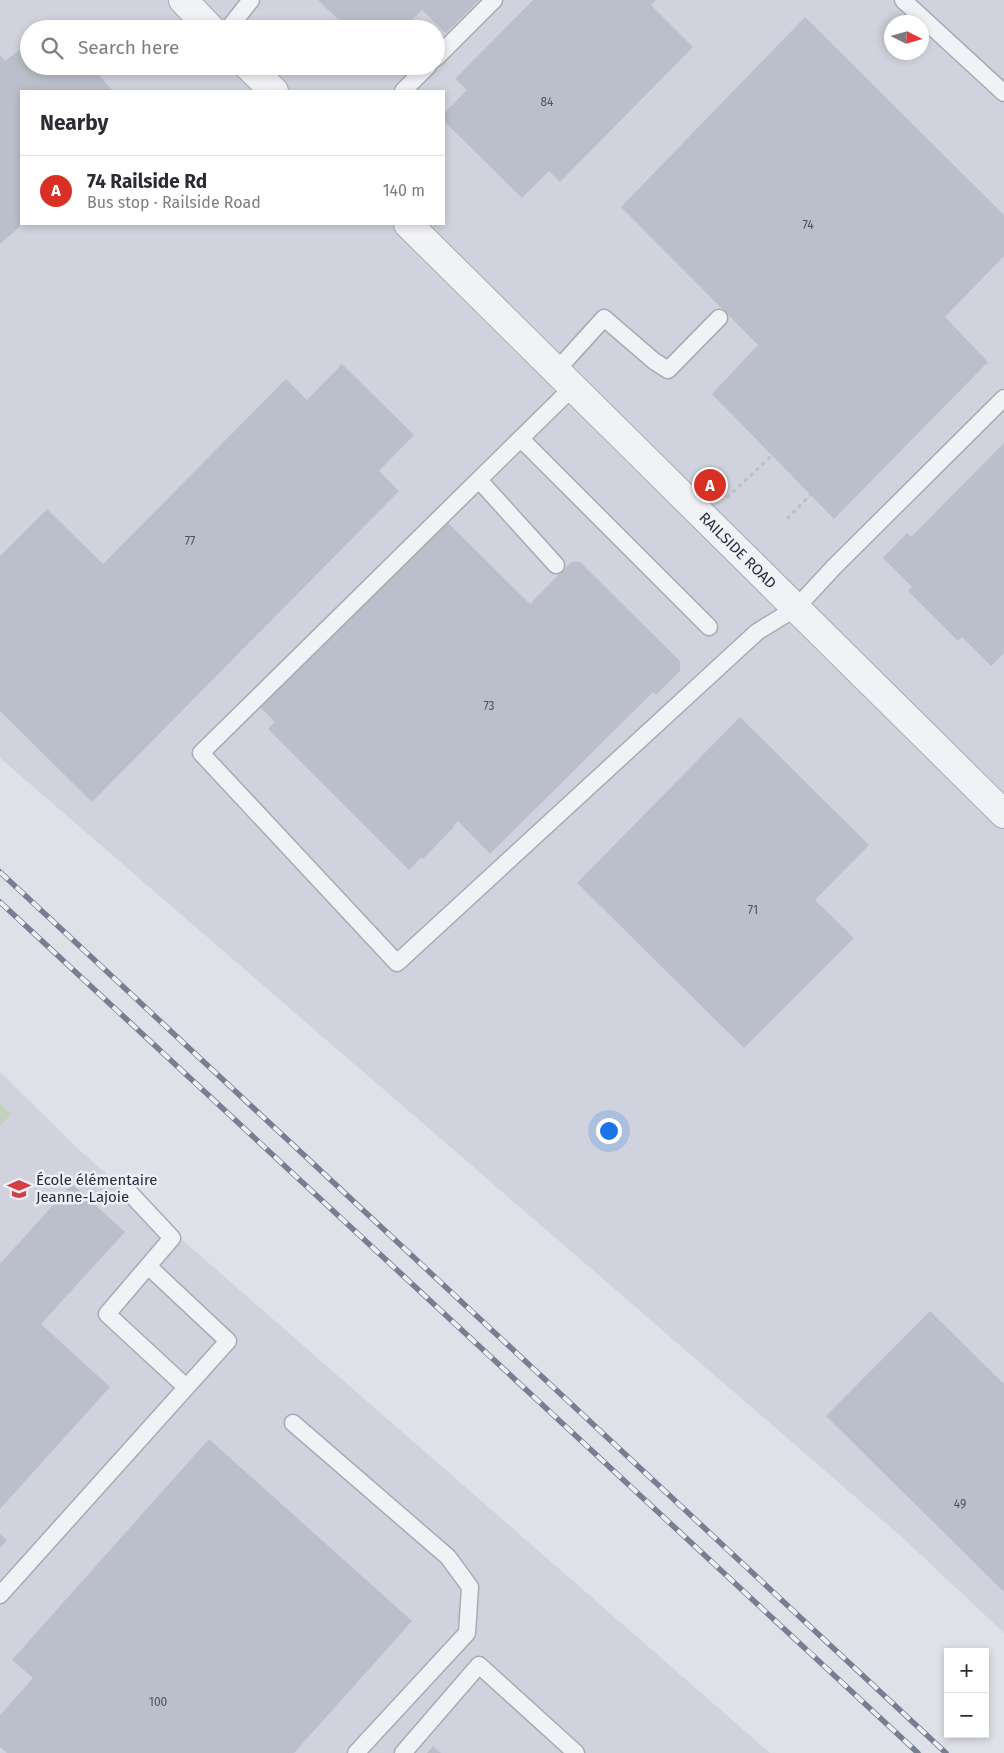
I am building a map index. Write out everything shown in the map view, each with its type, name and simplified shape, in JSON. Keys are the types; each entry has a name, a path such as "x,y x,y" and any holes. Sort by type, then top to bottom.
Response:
{"street":[{"path":"183,0 202,20"},
{"path":"257,75 273,90"},
{"name":"RAILSIDE ROAD","path":"409,225 1003,810"}],"lane":[{"path":"235,20 251,0"},
{"path":"445,49 494,0"},
{"path":"903,0 1004,93"},
{"path":"404,90 419,75"},
{"path":"719,318 668,370 604,318 564,379 521,439 202,753 397,963 757,632 796,608 834,567 1004,398"},
{"path":"521,439 709,627"},
{"path":"479,480 556,566"},
{"path":"128,1191 172,1238 107,1314 186,1387"},
{"path":"0,1595 228,1341 148,1266"},
{"path":"293,1423 448,1557 470,1587 467,1633 356,1753"},
{"path":"403,1753 479,1666 576,1753"}],"path":[{"path":"706,519 772,455"},
{"path":"787,519 811,494"}],"shaded area":[{"path":"0,0 1004,0 1004,1633 904,1539 0,758"},
{"path":"0,1072 77,1148 770,1753 0,1753"}],"green space":[{"path":"0,1104 11,1114 0,1126"}],"building":[{"path":"318,0 479,0 446,33 445,20 432,20 422,10 412,20 339,20"},
{"path":"533,0 656,0 651,5 693,47 560,182 549,171 522,198 445,122 445,112 467,90 455,79"},
{"path":"805,17 1004,215 1004,256 945,317 988,362 834,519 712,394 758,345 621,207"},
{"path":"20,49 20,75 99,75 112,90 20,90 20,225 22,225 0,244 0,55 5,61"},
{"path":"342,364 414,435 379,471 399,491 92,802 0,711 0,556 47,509 103,564 286,379 307,400"},
{"path":"1004,443 1004,653 991,666 962,637 958,641 908,591 912,587 883,558 907,533 911,537"},
{"path":"444,519 530,604 571,562 580,562 680,661 680,671 656,695 653,692 490,854 458,821 423,859 422,857 409,870 268,729 275,722 260,707"},
{"path":"740,717 869,845 815,900 854,938 744,1048 577,883"},
{"path":"72,1184 125,1232 41,1324 110,1387 0,1509 0,1264"},
{"path":"930,1311 1004,1384 1004,1592 826,1416"},
{"path":"209,1439 412,1621 294,1753 7,1753 0,1747 0,1715 33,1678 12,1660"},
{"path":"0,1534 7,1540 0,1548"},
{"path":"433,1746 441,1753 427,1753"}],"railway":[{"path":"0,872 946,1753"},
{"path":"0,902 918,1753"}],"place":[{"name":"74 Railside Rd","path":"710,485"},
{"name":"École élémentaire Jeanne-Lajoie","path":"19,1189"}]}
